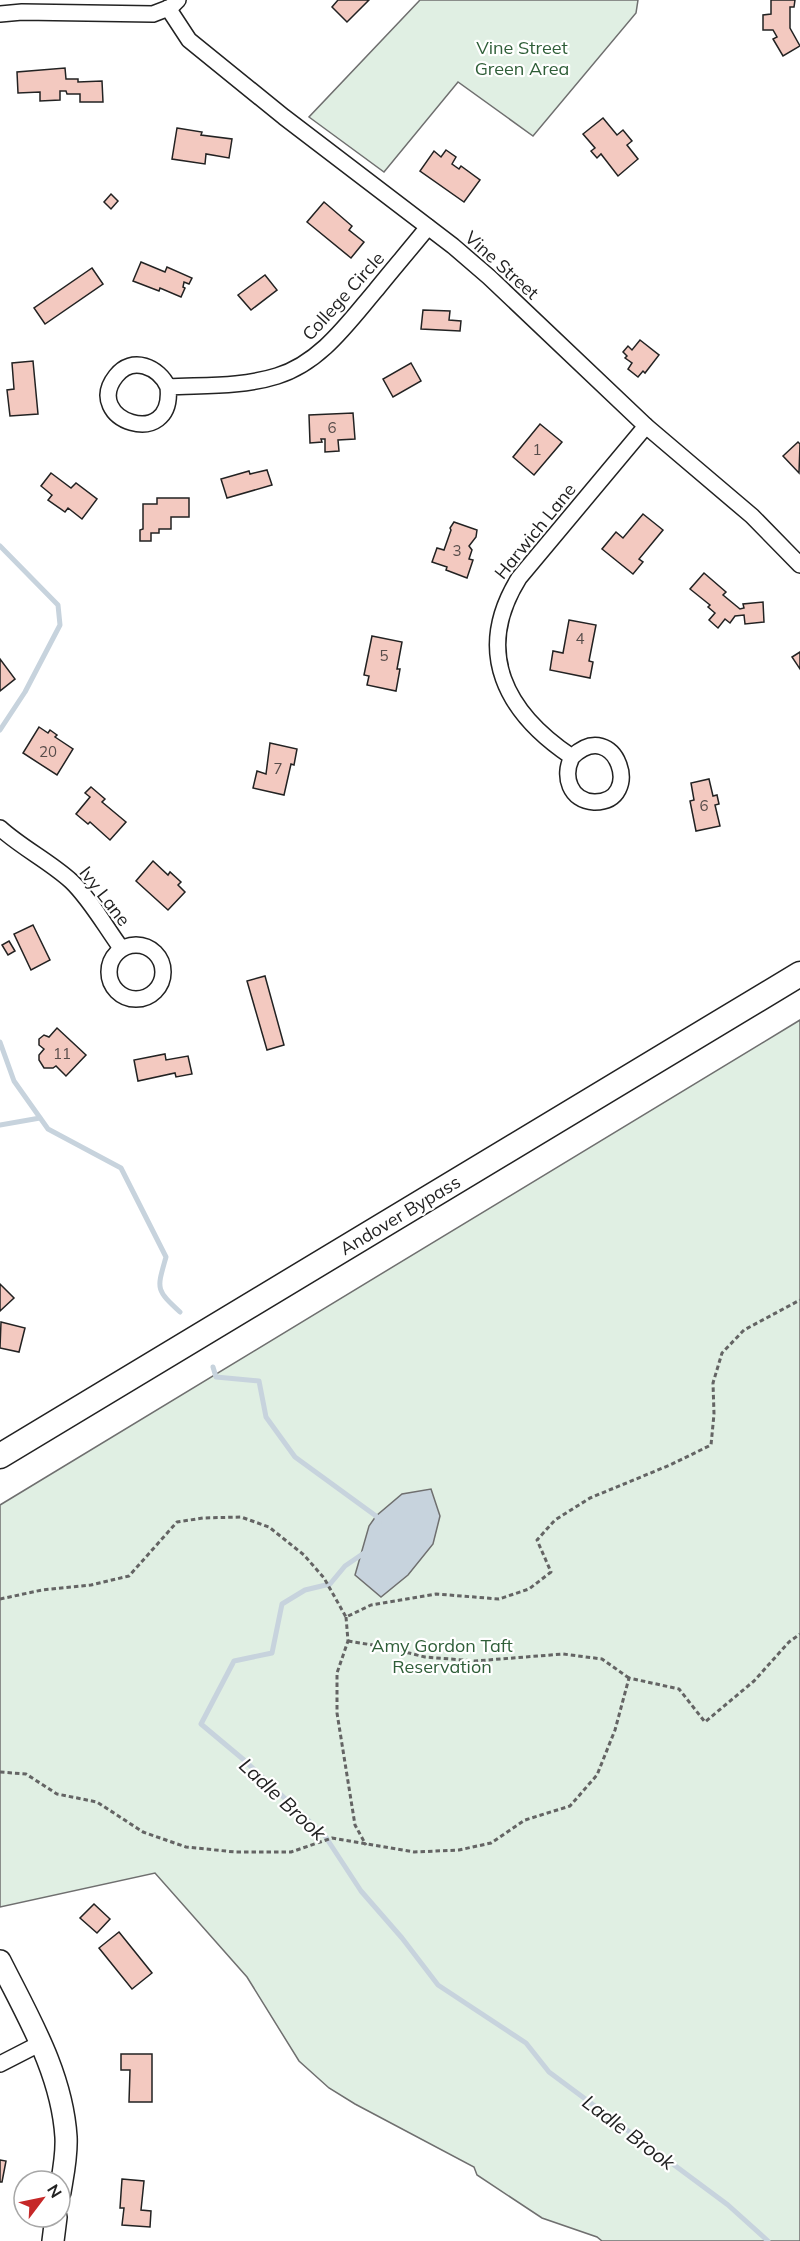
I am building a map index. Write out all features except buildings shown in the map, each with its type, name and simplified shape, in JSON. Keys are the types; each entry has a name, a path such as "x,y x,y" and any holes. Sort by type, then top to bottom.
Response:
{"main road":[{"name":"Andover Bypass","path":"0,1456 800,974"}],"street":[{"path":"0,14 33,6 153,14 173,4"},
{"name":"Vine Street","path":"173,4 189,40 489,277 646,426 752,516 800,565"},
{"name":"College Circle","path":"168,387 261,380 279,376 303,364 341,332 428,227"},
{"path":"137,364 156,370 164,378 168,387 167,406 155,420 146,424 127,422 119,417 110,400 109,391 112,381 118,373 137,364"},
{"name":"Harwich Lane","path":"572,757 543,735 519,710 510,695 499,662 497,627 510,593 519,578 646,426"},
{"name":"Ivy Lane","path":"0,828 74,884 121,948"},
{"path":"0,1961 41,2043 56,2084 64,2123 63,2169"},
{"path":"0,2064 41,2043"}],"path":[{"path":"346,1617 371,1605 436,1594 499,1599 529,1589 551,1572 537,1540 555,1520 590,1498 670,1465 711,1445 714,1414 713,1383 722,1353 744,1330 800,1300"},
{"path":"0,1599 42,1590 91,1585 129,1576 177,1522 203,1518 241,1517 269,1527 304,1555 324,1578 346,1617 348,1641 337,1673 337,1713 355,1825 366,1845"},
{"path":"348,1641 425,1657 475,1661 563,1654 602,1659 629,1678 679,1689 705,1722 754,1681 789,1642 800,1634"},
{"path":"0,1772 26,1773 57,1794 97,1802 143,1832 186,1847 235,1852 291,1852 332,1838 414,1852 459,1850 491,1843 525,1820 570,1806 597,1775 615,1730 629,1678"}],"green space":[{"name":"Vine Street Green Area","path":"420,0 638,0 636,13 533,136 458,82 384,172 309,117"},
{"name":"Amy Gordon Taft Reservation","path":"800,1020 800,2241 602,2241 597,2237 542,2218 477,2175 474,2167 329,2088 299,2061 247,1977 155,1873 0,1907 0,1505"}],"shaded area":[{"path":"431,1489 440,1516 433,1544 408,1575 381,1597 355,1575 369,1526 376,1516 402,1494"}],"waterway":[{"name":"Ladle Brook","path":"0,546 58,605 60,625 25,692 0,730"},
{"name":"Ladle Brook","path":"0,1042 14,1081 48,1129 121,1168 166,1257 160,1282 162,1293 180,1312"},
{"path":"0,1125 40,1118"},
{"name":"Ladle Brook","path":"213,1367 216,1377 259,1381 266,1417 295,1457 376,1516 379,1522"},
{"name":"Ladle Brook","path":"364,1553 345,1566 330,1584 305,1590 282,1604 272,1653 234,1661 201,1724 244,1760 325,1836 361,1891 402,1938 438,1985 526,2043 549,2072 728,2205 768,2241"}]}
